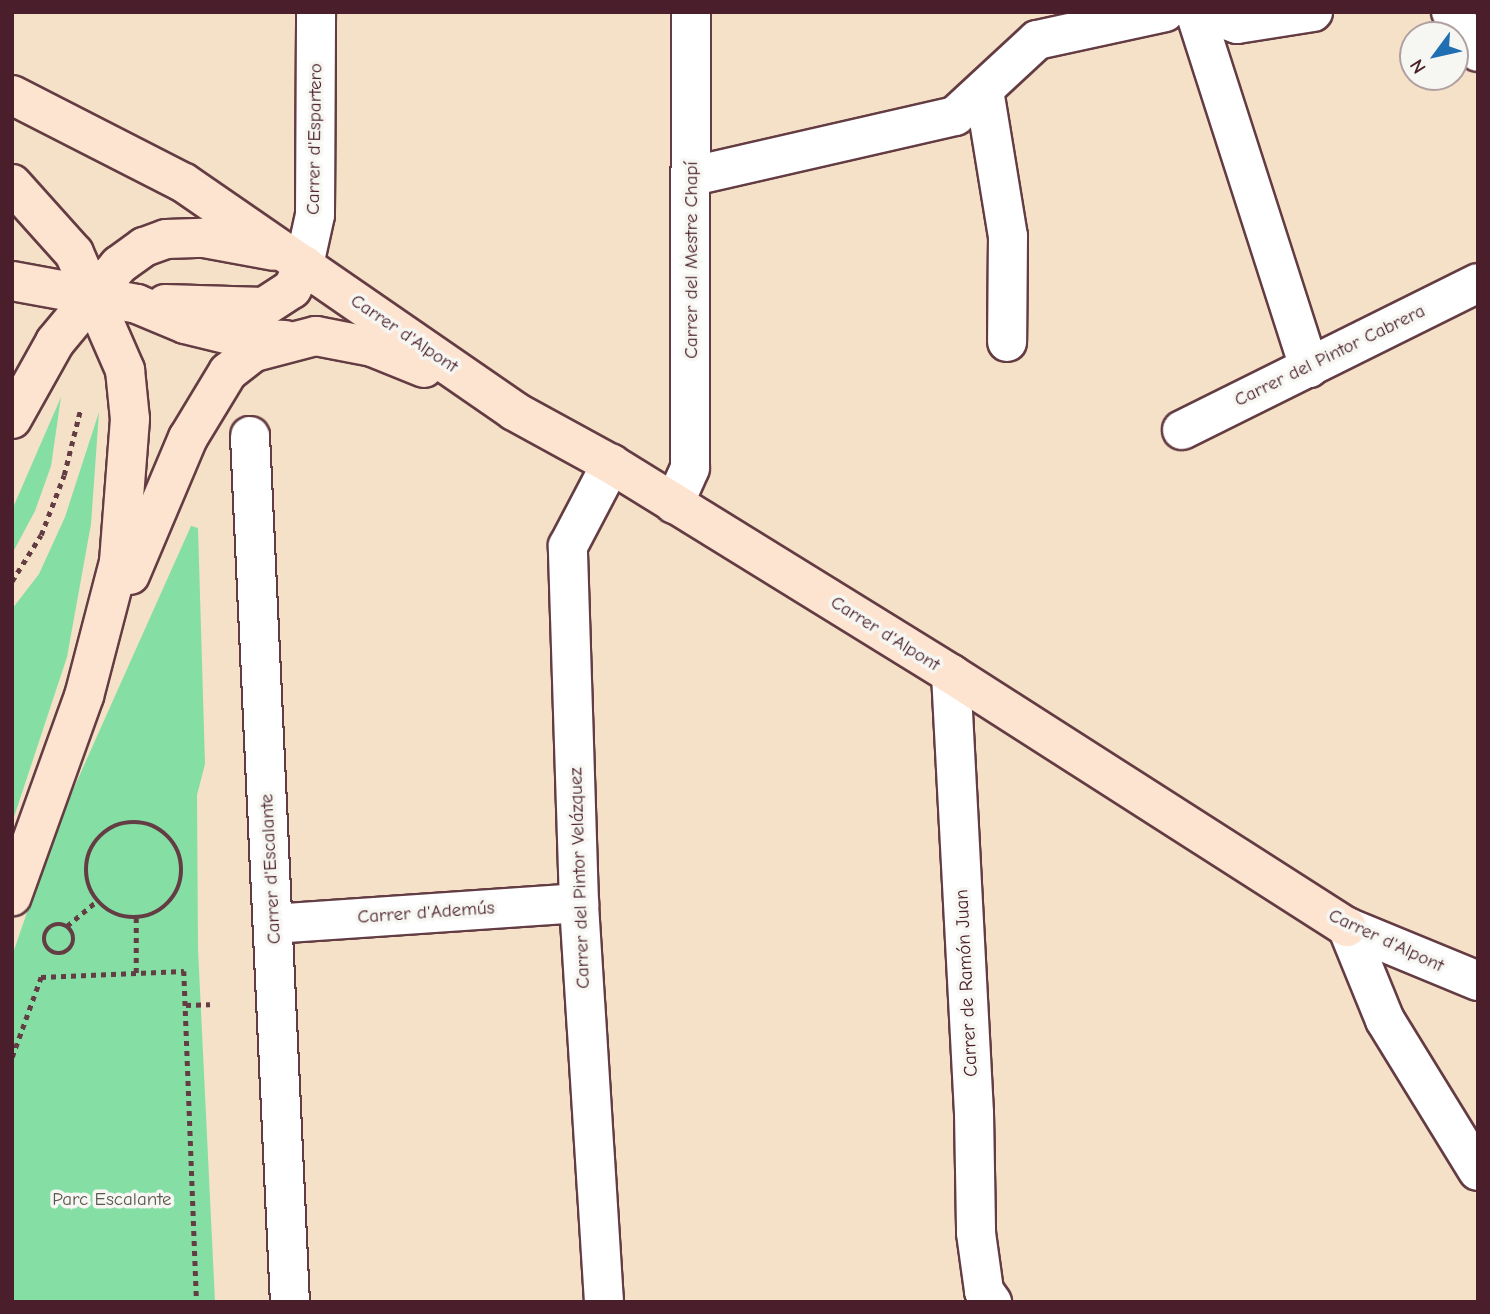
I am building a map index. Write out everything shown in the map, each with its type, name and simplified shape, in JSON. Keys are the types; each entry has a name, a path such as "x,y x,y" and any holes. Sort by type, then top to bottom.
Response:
{"street":[{"name":"Carrer d'Espartero","path":"293,259 315,215 316,12"},
{"name":"Carrer del Mestre Chapí","path":"674,503 690,468 693,176 691,12"},
{"path":"693,176 955,116 1037,40 1165,12"},
{"path":"1195,12 1309,368"},
{"path":"1204,12 1237,24 1313,12"},
{"path":"1451,12 1478,52"},
{"path":"984,90 1008,236 1007,342"},
{"name":"Carrer d'Alpont","path":"12,95 184,183 514,411 611,464 951,674 1347,927 1478,981"},
{"path":"12,184 74,253 125,370 130,419 119,562 93,665"},
{"path":"12,419 55,342 119,265 144,247 166,240 204,238 293,259 292,289 264,307 136,304"},
{"path":"12,281 136,304 185,324 242,338 290,340"},
{"name":"Carrer del Pintor Cabrera","path":"1182,430 1478,283"},
{"path":"12,896 93,665 174,469 228,372 254,352 290,340 316,336 372,347 514,411"},
{"name":"Carrer d'Escalante","path":"250,436 290,1302"},
{"name":"Carrer del Pintor Velázquez","path":"604,1302 579,903 568,546 611,464"},
{"name":"Carrer de Ramón Juan","path":"951,674 973,1100 975,1233 988,1296"},
{"name":"Carrer d'Ademús","path":"273,924 579,903"},
{"path":"1347,927 1385,1020 1478,1171"}],"path":[{"path":"12,581 46,523 64,475 81,408"},
{"path":"148,824 176,846 182,870 169,904 136,918 115,914 97,901 86,867 94,844 111,828 148,824"},
{"path":"67,926 97,901"},
{"path":"136,918 136,973"},
{"path":"56,924 67,926 72,931 73,945 63,954 49,951 44,941 46,930 56,924"},
{"path":"12,1057 41,977 184,971 197,1302"},
{"path":"186,1005 210,1004"}],"green space":[{"path":"61,397 51,466 35,511 12,554 12,510"},
{"path":"99,412 91,524 67,657 12,823 12,609 39,574 65,517"},
{"name":"Parc Escalante","path":"191,526 198,528 205,764 197,795 198,949 215,1302 12,1302 12,956 56,828"}]}
